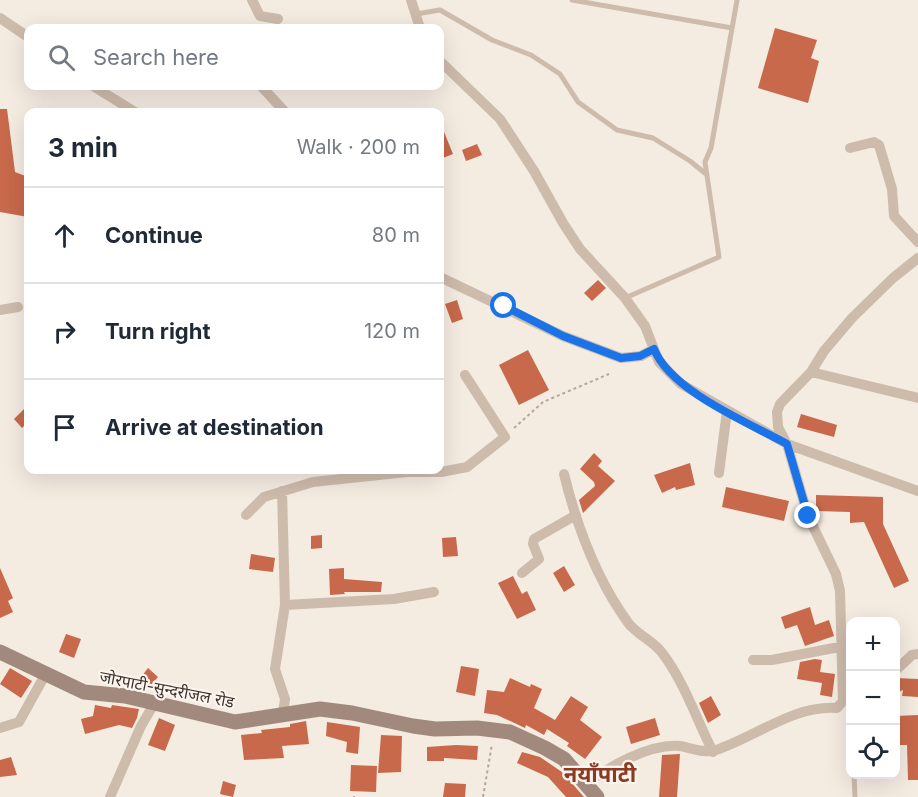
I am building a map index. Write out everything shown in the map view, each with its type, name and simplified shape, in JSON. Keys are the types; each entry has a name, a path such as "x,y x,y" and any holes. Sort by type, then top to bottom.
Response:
{"main road":[{"name":"जोरपाटी-सुन्दरीजल रोड","path":"0,652 24,661 45,675 84,692 124,696 235,722 320,709 435,729 494,729 523,737 564,759 597,797"}],"street":[{"path":"252,0 260,16 278,19"},
{"path":"411,0 418,24"},
{"path":"0,18 24,34"},
{"path":"444,65 500,120 534,171 580,249 625,298 645,326 659,362 681,384 787,444 918,491"},
{"path":"99,90 129,108"},
{"path":"265,90 281,108"},
{"path":"850,148 874,142 879,145 892,189 894,216 918,242"},
{"path":"846,671 840,591 836,574 808,516 787,444 778,427 777,412 780,404 811,372 824,351 852,318 893,278 918,258"},
{"path":"444,279 563,336 621,358 640,356 654,349"},
{"path":"0,310 18,307"},
{"path":"811,372 918,398"},
{"path":"444,471 467,467 505,437 465,375"},
{"path":"719,473 728,411"},
{"path":"246,515 264,497 339,474"},
{"path":"564,474 587,550 605,587 641,638 663,653 713,752"},
{"path":"282,491 285,606 275,669 285,699 283,713"},
{"path":"522,573 539,559 533,544 534,539 576,515"},
{"path":"285,606 394,599 434,592"},
{"path":"753,660 772,660 844,646"},
{"path":"900,666 918,654"},
{"path":"0,728 19,722 45,675"},
{"path":"586,783 615,763 642,753 677,746 713,752 794,715 823,707 837,708 846,694"},
{"path":"110,797 141,726 154,704"}],"lane":[{"path":"572,0 732,28"},
{"path":"625,298 719,257 705,162 711,148 737,0"},
{"path":"414,14 440,10 492,40 531,55 560,74 578,102 617,130 654,138 706,174"},
{"path":"854,779 855,797"}],"path":[{"path":"505,437 543,402 560,393 600,380 609,374"},
{"path":"483,797 494,729"}],"building":[{"path":"775,28 817,40 811,58 819,61 808,103 758,88"},
{"path":"0,109 7,109 15,172 24,175 24,216 0,212"},
{"path":"444,132 453,154 444,158"},
{"path":"477,144 482,155 466,161 462,150"},
{"path":"598,280 606,288 592,301 584,293"},
{"path":"457,300 463,319 452,323 445,304"},
{"path":"528,350 549,390 519,405 499,365"},
{"path":"24,409 22,428 14,419"},
{"path":"801,414 837,425 834,437 797,427"},
{"path":"594,453 602,461 598,466 615,481 583,513 579,500 595,486 594,482 580,469"},
{"path":"690,463 695,485 676,490 675,487 662,493 654,475"},
{"path":"726,487 789,501 784,521 722,507"},
{"path":"816,495 883,497 883,524 909,581 894,588 864,522 850,523 850,512 816,511"},
{"path":"322,535 322,548 311,549 311,536"},
{"path":"456,537 458,556 443,557 442,538"},
{"path":"251,554 275,558 273,572 249,569"},
{"path":"564,566 575,585 564,592 553,573"},
{"path":"0,568 13,598 8,601 13,612 0,618"},
{"path":"344,568 344,579 382,582 381,592 344,592 345,594 330,595 329,569"},
{"path":"513,576 522,594 527,591 536,610 517,619 498,583"},
{"path":"810,607 815,625 829,620 834,636 805,646 797,625 785,629 781,617"},
{"path":"66,634 81,639 74,658 59,652"},
{"path":"822,660 820,672 835,674 832,697 820,695 822,683 797,679 800,662"},
{"path":"461,666 479,669 475,696 456,692"},
{"path":"10,668 32,681 21,698 0,684"},
{"path":"148,668 158,677 151,685 141,677"},
{"path":"510,678 530,687 531,684 542,689 534,708 555,720 571,696 588,707 580,720 602,737 585,759 567,746 569,743 547,729 544,735 526,725 525,728 497,715 484,713 487,690 504,692"},
{"path":"900,678 918,679 918,697 902,696 903,690 900,691"},
{"path":"711,696 721,715 708,723 699,703"},
{"path":"95,705 139,709 132,728 119,725 85,734 81,719 93,716"},
{"path":"918,715 918,780 908,780 907,745 900,745 900,716"},
{"path":"159,718 175,725 165,751 148,745"},
{"path":"655,718 660,735 631,744 626,727"},
{"path":"306,721 309,744 282,746 284,758 244,760 241,735 290,727 290,724"},
{"path":"327,722 360,727 358,754 346,752 347,742 326,736"},
{"path":"381,735 402,736 401,772 378,773"},
{"path":"478,746 477,760 444,758 444,761 427,761 427,747"},
{"path":"522,752 540,757 562,772 584,797 566,797 548,777 517,763"},
{"path":"680,754 677,797 659,797 662,755"},
{"path":"11,757 17,775 0,777 0,760"},
{"path":"351,765 377,766 376,792 350,791"},
{"path":"223,781 236,785 233,797 220,794"},
{"path":"445,783 466,784 465,797 443,797"}],"district":[{"name":"नयाँपाटी","path":"600,774"}],"route":[{"path":"504,306 563,336 621,358 640,356 654,349 659,362 681,384 787,444 808,516"}]}
